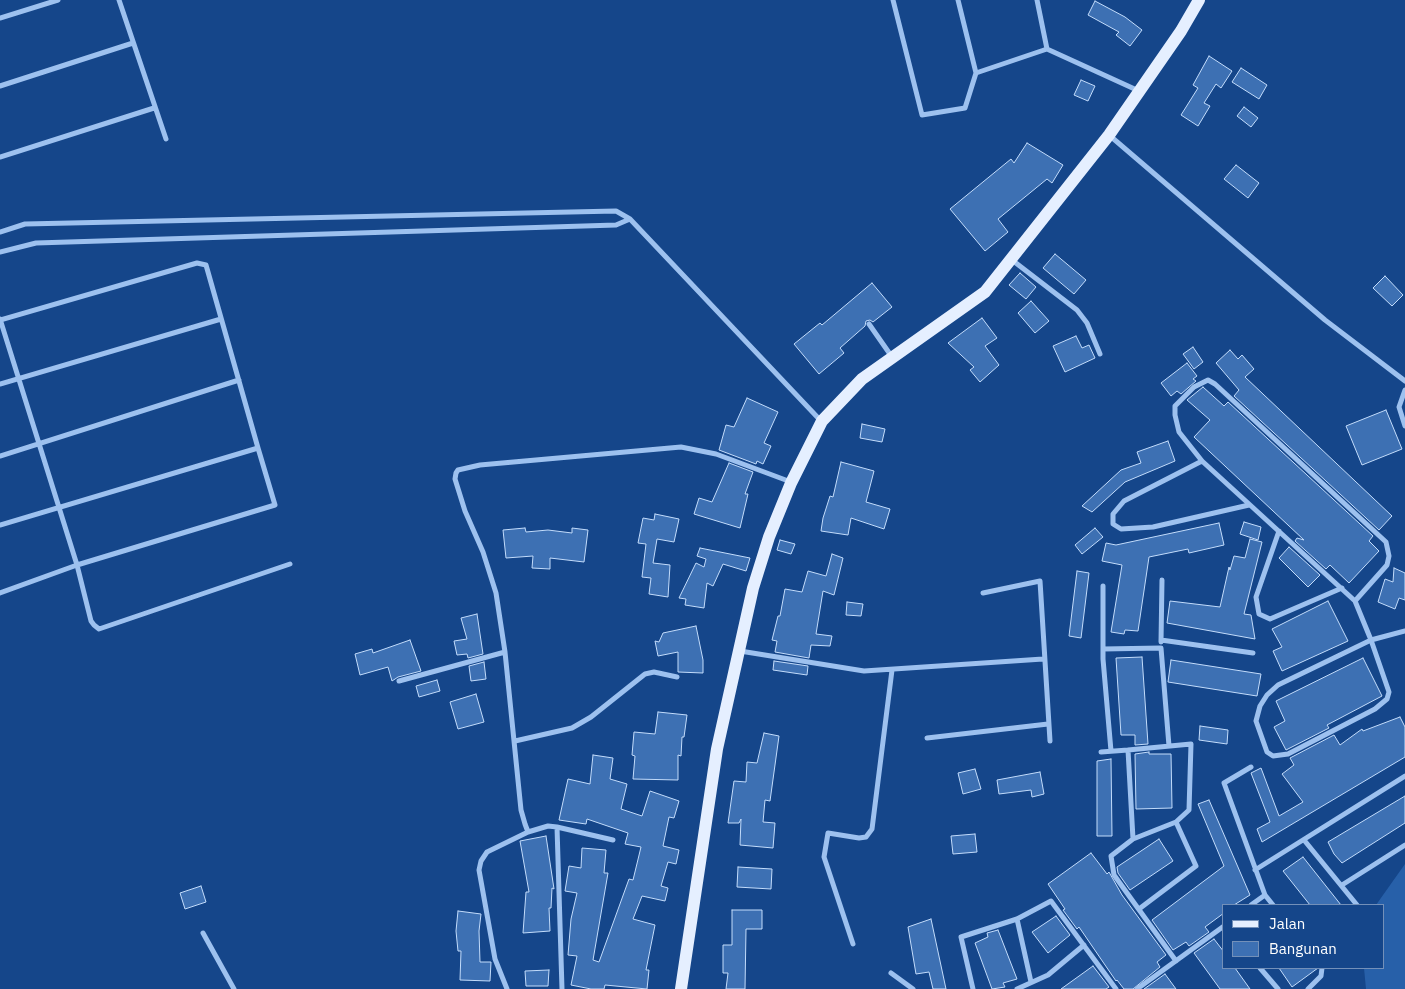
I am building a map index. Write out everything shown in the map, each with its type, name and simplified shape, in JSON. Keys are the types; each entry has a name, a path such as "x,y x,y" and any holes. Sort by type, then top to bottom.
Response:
{"main road":[{"path":"681,989 717,749 753,588 769,537 791,483 822,421 849,390 892,357 968,307 985,292 1109,135 1181,31 1199,0"}],"street":[{"path":"0,18 58,0"},
{"path":"119,0 166,139"},
{"path":"893,0 922,115 965,108 976,72 958,0"},
{"path":"1037,0 1047,49"},
{"path":"0,86 133,43"},
{"path":"976,72 1047,49 1139,91"},
{"path":"0,157 154,108"},
{"path":"1109,135 1310,308 1405,382"},
{"path":"0,232 25,224 616,211 630,219 822,421"},
{"path":"0,252 36,243 616,225 630,219"},
{"path":"1012,260 1077,310 1087,323 1100,354"},
{"path":"0,593 77,565 274,505 206,265 197,263 0,320 77,565 91,621 99,629 290,564"},
{"path":"0,384 221,319"},
{"path":"869,324 892,357"},
{"path":"0,456 239,380"},
{"path":"1355,601 1387,564 1389,556 1386,542 1215,384 1208,380 1194,387 1175,406 1179,432 1202,461 1355,601 1371,640 1389,692 1387,699 1375,709 1288,754 1273,756 1267,752 1256,721 1258,712 1268,695 1278,685 1371,640 1405,631"},
{"path":"1405,390 1399,407 1405,426"},
{"path":"528,832 521,810 505,652 496,593 483,552 457,486 455,479 458,470 480,465 681,447 716,454 791,483"},
{"path":"0,524 258,448"},
{"path":"1202,461 1124,501 1113,514 1113,524 1116,528 1128,530 1153,527 1250,505"},
{"path":"1279,531 1256,597 1259,614 1270,619 1342,588"},
{"path":"983,593 1040,580 1043,659 1050,741"},
{"path":"1162,580 1161,648 1169,746"},
{"path":"1103,586 1103,649 1111,751"},
{"path":"1161,640 1253,653"},
{"path":"1103,649 1161,648"},
{"path":"740,651 864,671 1043,659"},
{"path":"399,681 505,652"},
{"path":"853,944 824,857 828,833 859,838 866,837 872,829 892,670"},
{"path":"515,741 572,728 591,718 645,674 654,672 677,677"},
{"path":"927,738 1048,724"},
{"path":"1101,752 1191,744 1189,810 1176,822 1133,839 1111,856 1114,874 1176,961"},
{"path":"1128,750 1133,839"},
{"path":"1251,767 1224,783 1255,870 1265,895 1272,904"},
{"path":"1255,870 1405,776"},
{"path":"1139,909 1196,866 1176,822"},
{"path":"507,989 495,958 479,870 481,861 487,852 528,832 548,826 613,840"},
{"path":"557,827 562,989"},
{"path":"1304,840 1356,904"},
{"path":"1342,885 1405,845"},
{"path":"1252,904 1265,895"},
{"path":"973,989 961,936 1017,919 1051,901 1116,989"},
{"path":"1017,919 1031,982"},
{"path":"1137,989 1222,927"},
{"path":"203,933 234,989"},
{"path":"1017,989 1048,975 1084,945"},
{"path":"1261,969 1278,989"},
{"path":"1308,989 1321,976 1322,969"},
{"path":"891,973 913,989"}],"shaded area":[{"path":"1405,864 1405,989 1366,989 1364,969 1385,969 1385,904 1377,904"}],"building":[{"path":"1095,1 1125,17 1142,30 1130,46 1116,35 1119,32 1088,15"},
{"path":"1209,56 1232,71 1221,88 1216,84 1204,103 1210,106 1198,126 1181,115 1198,88 1193,85"},
{"path":"1241,68 1267,85 1259,99 1232,82"},
{"path":"1081,80 1095,86 1088,101 1074,95"},
{"path":"1244,107 1258,118 1251,127 1237,116"},
{"path":"1027,143 1063,165 1052,183 1047,179 998,219 1008,232 985,251 950,209 1011,159 1014,163"},
{"path":"1236,165 1259,183 1248,198 1224,179"},
{"path":"1055,254 1086,280 1074,294 1043,268"},
{"path":"1020,273 1036,287 1026,299 1009,285"},
{"path":"1385,276 1403,295 1392,306 1373,288"},
{"path":"872,283 892,307 873,322 870,320 866,321 865,326 840,348 844,353 819,374 794,344 820,323 822,325"},
{"path":"1031,301 1049,321 1035,333 1018,313"},
{"path":"982,318 997,338 985,346 999,365 980,382 970,370 974,367 948,343"},
{"path":"1076,336 1082,348 1089,345 1095,358 1065,372 1053,346"},
{"path":"1193,347 1203,362 1194,369 1183,354"},
{"path":"1230,350 1238,359 1242,355 1254,369 1245,377 1392,516 1379,530 1234,396 1239,390 1216,363"},
{"path":"1187,363 1197,376 1193,379 1196,381 1181,394 1177,391 1171,396 1161,383"},
{"path":"1203,387 1224,406 1228,402 1373,536 1369,541 1379,551 1349,583 1330,565 1326,569 1295,541 1297,538 1304,540 1194,437 1210,420 1187,400"},
{"path":"747,398 778,412 764,443 771,446 763,464 757,461 756,464 719,450 726,425 734,427"},
{"path":"1386,410 1402,449 1362,465 1346,426"},
{"path":"862,424 885,429 882,442 860,438"},
{"path":"1168,441 1175,461 1125,482 1092,512 1082,506 1121,470 1141,463 1137,452"},
{"path":"841,462 874,471 866,502 890,509 884,529 851,518 848,535 821,531 830,496 833,497"},
{"path":"729,463 753,472 745,494 748,494 740,528 694,514 699,498 712,502"},
{"path":"655,514 679,519 674,542 657,539 653,563 670,565 668,597 649,594 651,578 642,577 646,544 638,543 643,518 654,520"},
{"path":"1244,522 1261,527 1258,540 1240,534"},
{"path":"1219,523 1224,545 1189,553 1188,549 1149,557 1138,631 1125,630 1124,634 1111,632 1122,565 1102,561 1106,543 1116,545"},
{"path":"525,528 526,532 548,530 572,533 572,528 588,530 584,562 550,558 550,569 532,568 533,556 506,558 503,530"},
{"path":"1095,528 1103,537 1082,554 1075,545"},
{"path":"1250,539 1262,542 1244,614 1251,615 1255,639 1167,623 1170,601 1220,607 1229,567 1230,570 1234,556 1245,558"},
{"path":"780,540 795,544 791,554 777,550"},
{"path":"1289,547 1320,575 1308,587 1279,558"},
{"path":"700,548 750,558 746,571 723,564 713,586 707,583 704,608 685,605 686,599 679,598 696,563 704,567 706,559 697,556"},
{"path":"832,554 843,558 834,595 823,591 816,634 832,636 830,646 811,645 809,658 775,652 777,641 772,640 778,616 780,616 785,589 802,592 808,571 826,576"},
{"path":"1394,568 1405,573 1405,600 1399,598 1395,609 1378,602 1385,579 1393,582"},
{"path":"1077,571 1089,573 1081,638 1069,636"},
{"path":"1328,601 1348,641 1282,671 1273,651 1282,647 1272,629"},
{"path":"847,602 863,604 861,616 846,615"},
{"path":"477,614 483,654 468,658 467,654 457,655 454,641 467,639 461,618"},
{"path":"696,626 703,660 703,673 678,672 678,652 658,656 655,641 659,642 663,633"},
{"path":"410,640 421,671 398,677 392,681 388,667 360,675 355,654 372,649 373,653"},
{"path":"1142,657 1148,744 1135,745 1135,735 1121,735 1116,658"},
{"path":"1363,658 1382,696 1327,725 1329,728 1286,750 1274,727 1285,721 1276,701"},
{"path":"1171,660 1261,674 1257,696 1168,682"},
{"path":"774,661 808,666 807,675 773,670"},
{"path":"484,662 486,679 471,681 469,666"},
{"path":"437,680 440,691 419,697 416,686"},
{"path":"476,694 484,722 458,729 450,702"},
{"path":"658,712 687,715 684,737 682,737 681,756 678,755 678,780 633,779 635,756 632,755 634,732 655,734"},
{"path":"1400,717 1405,727 1405,757 1262,842 1257,829 1270,822 1251,773 1261,768 1279,816 1303,802 1282,774 1294,765 1290,758 1334,735 1340,745 1362,729 1363,731"},
{"path":"1200,726 1228,730 1227,744 1199,740"},
{"path":"764,733 779,736 770,801 765,800 763,822 775,823 773,848 740,845 741,819 739,823 728,823 734,781 746,782 747,762 757,763"},
{"path":"1149,752 1149,754 1171,754 1172,808 1136,809 1135,754"},
{"path":"593,755 613,758 610,779 627,784 621,809 642,816 650,791 679,801 674,818 669,817 663,846 679,850 676,864 668,862 661,886 668,888 665,901 642,896 633,919 655,925 646,970 649,970 647,989 605,985 604,989 591,989 571,985 577,956 568,955 571,919 577,893 565,891 569,866 581,868 582,848 606,850 604,873 608,873 593,960 599,962 629,879 633,880 641,847 625,844 628,833 587,819 586,824 559,820 568,779 590,784"},
{"path":"1111,759 1112,836 1097,836 1097,761"},
{"path":"975,769 981,789 963,794 958,773"},
{"path":"1040,772 1044,794 1032,797 1031,790 999,794 997,780"},
{"path":"1405,796 1405,823 1342,863 1334,854 1328,842"},
{"path":"1209,800 1250,895 1236,904 1222,904 1222,914 1205,927 1209,932 1189,946 1186,942 1173,950 1152,920 1224,866 1198,804"},
{"path":"975,834 977,852 953,854 951,836"},
{"path":"546,836 554,889 552,888 551,908 549,908 550,931 523,933 526,892 529,892 520,841"},
{"path":"1159,839 1173,861 1130,890 1118,873 1117,867"},
{"path":"1091,853 1107,874 1109,872 1122,895 1166,955 1157,962 1160,967 1133,989 1124,989 1116,981 1079,927 1077,929 1063,910 1065,909 1048,884"},
{"path":"1303,857 1340,904 1309,904 1283,871"},
{"path":"738,867 772,869 771,889 737,887"},
{"path":"201,886 206,902 185,909 180,893"},
{"path":"732,910 762,910 762,929 746,929 745,989 726,989 728,973 723,973 723,945 732,945"},
{"path":"458,911 481,914 479,931 480,962 491,962 490,981 460,980 461,951 458,951 456,931"},
{"path":"1056,916 1070,935 1048,953 1032,932"},
{"path":"931,919 946,989 933,989 929,972 916,974 908,927"},
{"path":"998,930 1017,979 1003,983 1005,987 992,989 975,943 988,937 987,933"},
{"path":"1214,939 1222,949 1222,969 1236,969 1250,989 1220,989 1194,953"},
{"path":"1093,966 1109,987 1106,989 1061,989"},
{"path":"1280,969 1317,969 1292,987"},
{"path":"549,970 548,986 526,986 525,971"},
{"path":"1165,974 1176,989 1144,989"}]}
